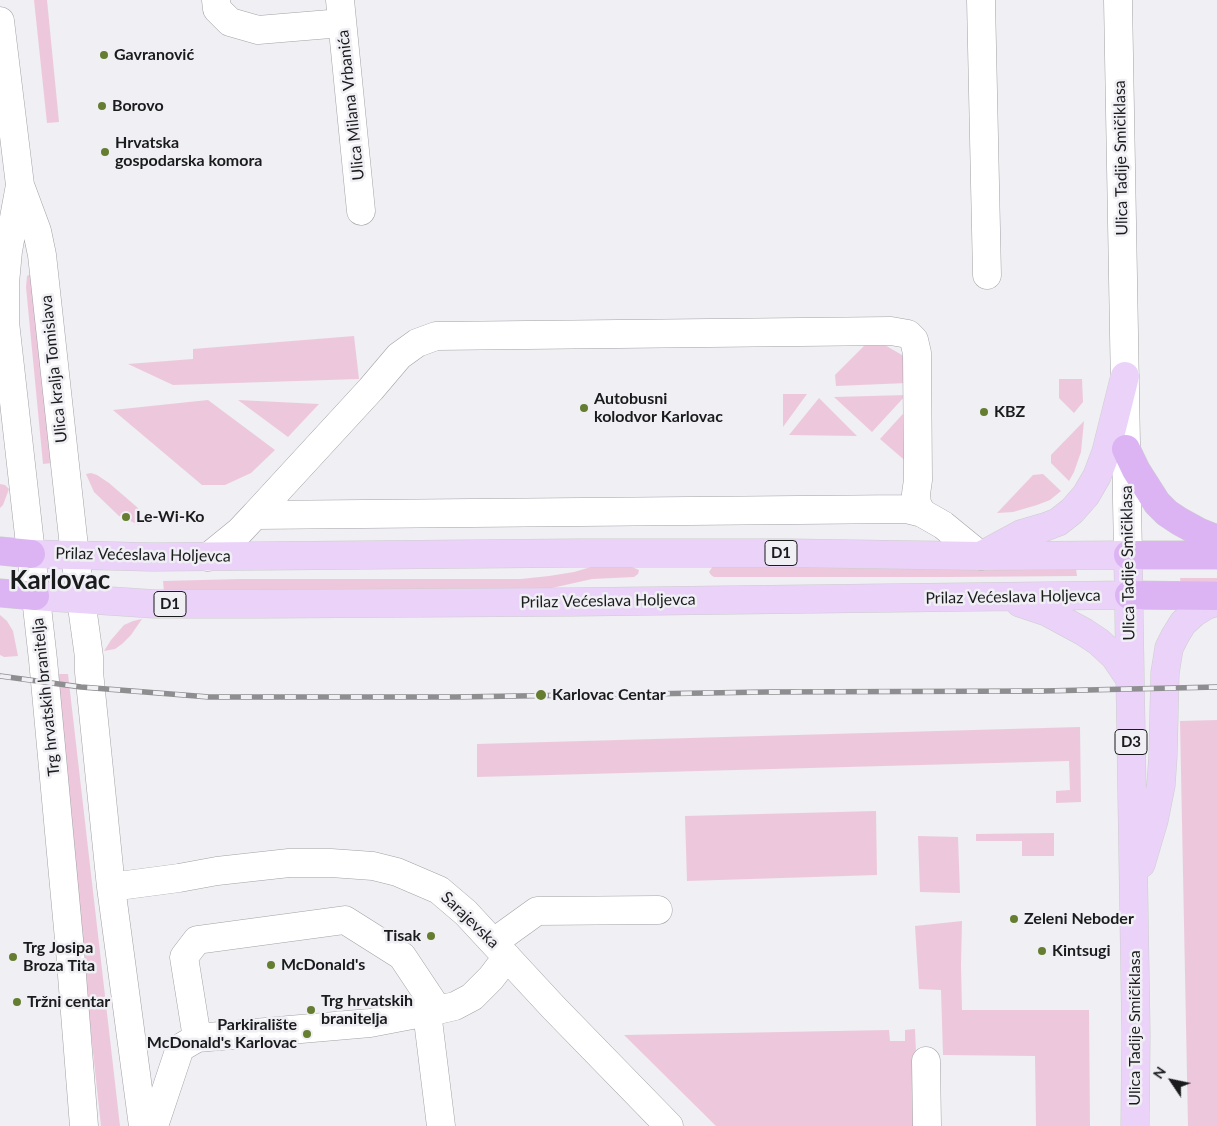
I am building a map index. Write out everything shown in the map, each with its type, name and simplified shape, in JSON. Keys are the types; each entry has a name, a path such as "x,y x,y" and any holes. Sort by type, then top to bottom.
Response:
{"highway":[{"path":"1126,448 1136,470 1157,503 1179,521 1217,540"},
{"name":"Prilaz Većeslava Holjevca","path":"0,551 31,554"},
{"name":"Prilaz Većeslava Holjevca","path":"1128,555 1217,555"},
{"name":"Prilaz Većeslava Holjevca","path":"0,593 35,596"},
{"name":"Prilaz Većeslava Holjevca","path":"1129,595 1217,596"}],"main road":[{"path":"981,556 1021,534 1045,528 1058,522 1072,511 1086,495 1097,476 1106,452 1125,376"},
{"name":"Prilaz Većeslava Holjevca","path":"31,554 208,557 757,552 981,556 1128,555"},
{"name":"Ulica Tadije Smičiklasa","path":"1128,555 1136,1034 1135,1126"},
{"name":"Prilaz Većeslava Holjevca","path":"35,596 154,604 269,604 1129,595"},
{"path":"1002,597 1047,612 1084,632 1099,642 1115,657 1130,679"},
{"path":"1133,890 1154,820 1161,785 1165,673 1168,648 1183,624 1194,613 1217,602"}],"street":[{"path":"216,0 218,9 230,22 258,30 341,11"},
{"path":"981,0 987,274"},
{"name":"Ulica Tadije Smičiklasa","path":"1118,0 1128,555"},
{"name":"Ulica Milana Vrbanića","path":"341,11 362,211"},
{"name":"Ulica kralja Tomislava","path":"0,21 10,186 5,322 31,554"},
{"name":"Ulica kralja Tomislava","path":"10,186 37,231 42,255 80,600"},
{"path":"208,557 240,531 399,356 417,343 436,336 891,331 908,334 914,340 917,353 918,480 916,494 917,504 922,513"},
{"path":"255,515 906,509 922,513 943,525 981,556"},
{"name":"Trg hrvatskih branitelja","path":"31,554 43,660 84,1126"},
{"path":"80,600 89,657 111,888 143,1126"},
{"name":"Sarajevska","path":"111,888 208,872 289,863 373,866 397,872 439,890 466,913 560,1015 670,1126"},
{"path":"154,1126 180,1048 197,1038 370,1023 455,1006 472,998 491,978 500,949 537,911 658,910"},
{"path":"197,1038 184,958 197,940 345,920 402,956 432,1011 441,1126"},
{"path":"926,1061 927,1126"}],"shaded area":[{"path":"34,0 47,0 59,122 47,123"},
{"path":"31,274 52,463 43,464 26,287 27,276"},
{"path":"354,336 359,379 173,385 128,364 193,359 193,349"},
{"path":"883,344 902,355 907,383 836,386 835,375 865,345"},
{"path":"1059,379 1082,379 1083,402 1074,413 1059,398"},
{"path":"783,394 807,394 783,427"},
{"path":"906,395 872,432 834,397"},
{"path":"819,398 857,436 789,435"},
{"path":"208,400 275,450 251,473 225,485 202,485 113,410"},
{"path":"238,400 319,404 288,437"},
{"path":"911,405 909,464 880,439"},
{"path":"1084,421 1081,452 1069,481 1051,463 1051,455"},
{"path":"91,473 109,483 138,508 141,517 139,525 119,516 94,492 86,474"},
{"path":"1043,474 1061,491 1050,500 1037,505 1013,512 997,513 1033,475"},
{"path":"0,484 5,485 9,489 0,508"},
{"path":"620,566 639,570 638,574 634,577 592,579 543,590 164,592 163,581 241,579 521,579 574,572 591,567"},
{"path":"713,566 1076,569 1077,576 714,577 709,572"},
{"path":"1180,578 1217,578 1217,586 1181,586"},
{"path":"0,615 7,621 13,631 18,656 4,657 0,655"},
{"path":"142,619 122,644 115,649 104,651 124,625"},
{"path":"52,674 68,674 120,1126 101,1126"},
{"path":"1217,720 1217,1126 1188,1126 1180,721"},
{"path":"1080,727 1081,802 1056,803 1056,791 1070,790 1069,761 477,777 477,744"},
{"path":"876,811 877,875 687,881 685,816"},
{"path":"1054,833 1054,856 1022,856 1022,841 976,841 976,834"},
{"path":"918,836 958,837 960,893 920,892"},
{"path":"962,921 962,1010 1089,1010 1090,1126 1036,1126 1035,1056 943,1055 941,990 919,989 915,926"},
{"path":"915,1029 919,1126 716,1126 624,1035 889,1030 890,1041 905,1041 905,1030"}],"railway":[{"path":"0,676 81,687 209,697 455,697 767,692 1044,691 1217,687"}],"place":[{"name":"Gavranović","path":"104,55"},
{"name":"Borovo","path":"102,106"},
{"name":"Hrvatska gospodarska komora","path":"105,152"},
{"name":"Autobusni kolodvor Karlovac","path":"584,408"},
{"name":"KBZ","path":"984,412"},
{"name":"Le-Wi-Ko","path":"126,517"},
{"name":"Karlovac Centar","path":"541,695"},
{"name":"Zeleni Neboder","path":"1014,919"},
{"name":"Tisak","path":"431,936"},
{"name":"Kintsugi","path":"1042,951"},
{"name":"Trg Josipa Broza Tita","path":"13,957"},
{"name":"McDonald's","path":"271,965"},
{"name":"Tržni centar","path":"17,1002"},
{"name":"Trg hrvatskih branitelja","path":"311,1010"},
{"name":"Parkiralište McDonald's Karlovac","path":"307,1034"}],"district":[{"name":"Karlovac","path":"60,581"}]}
